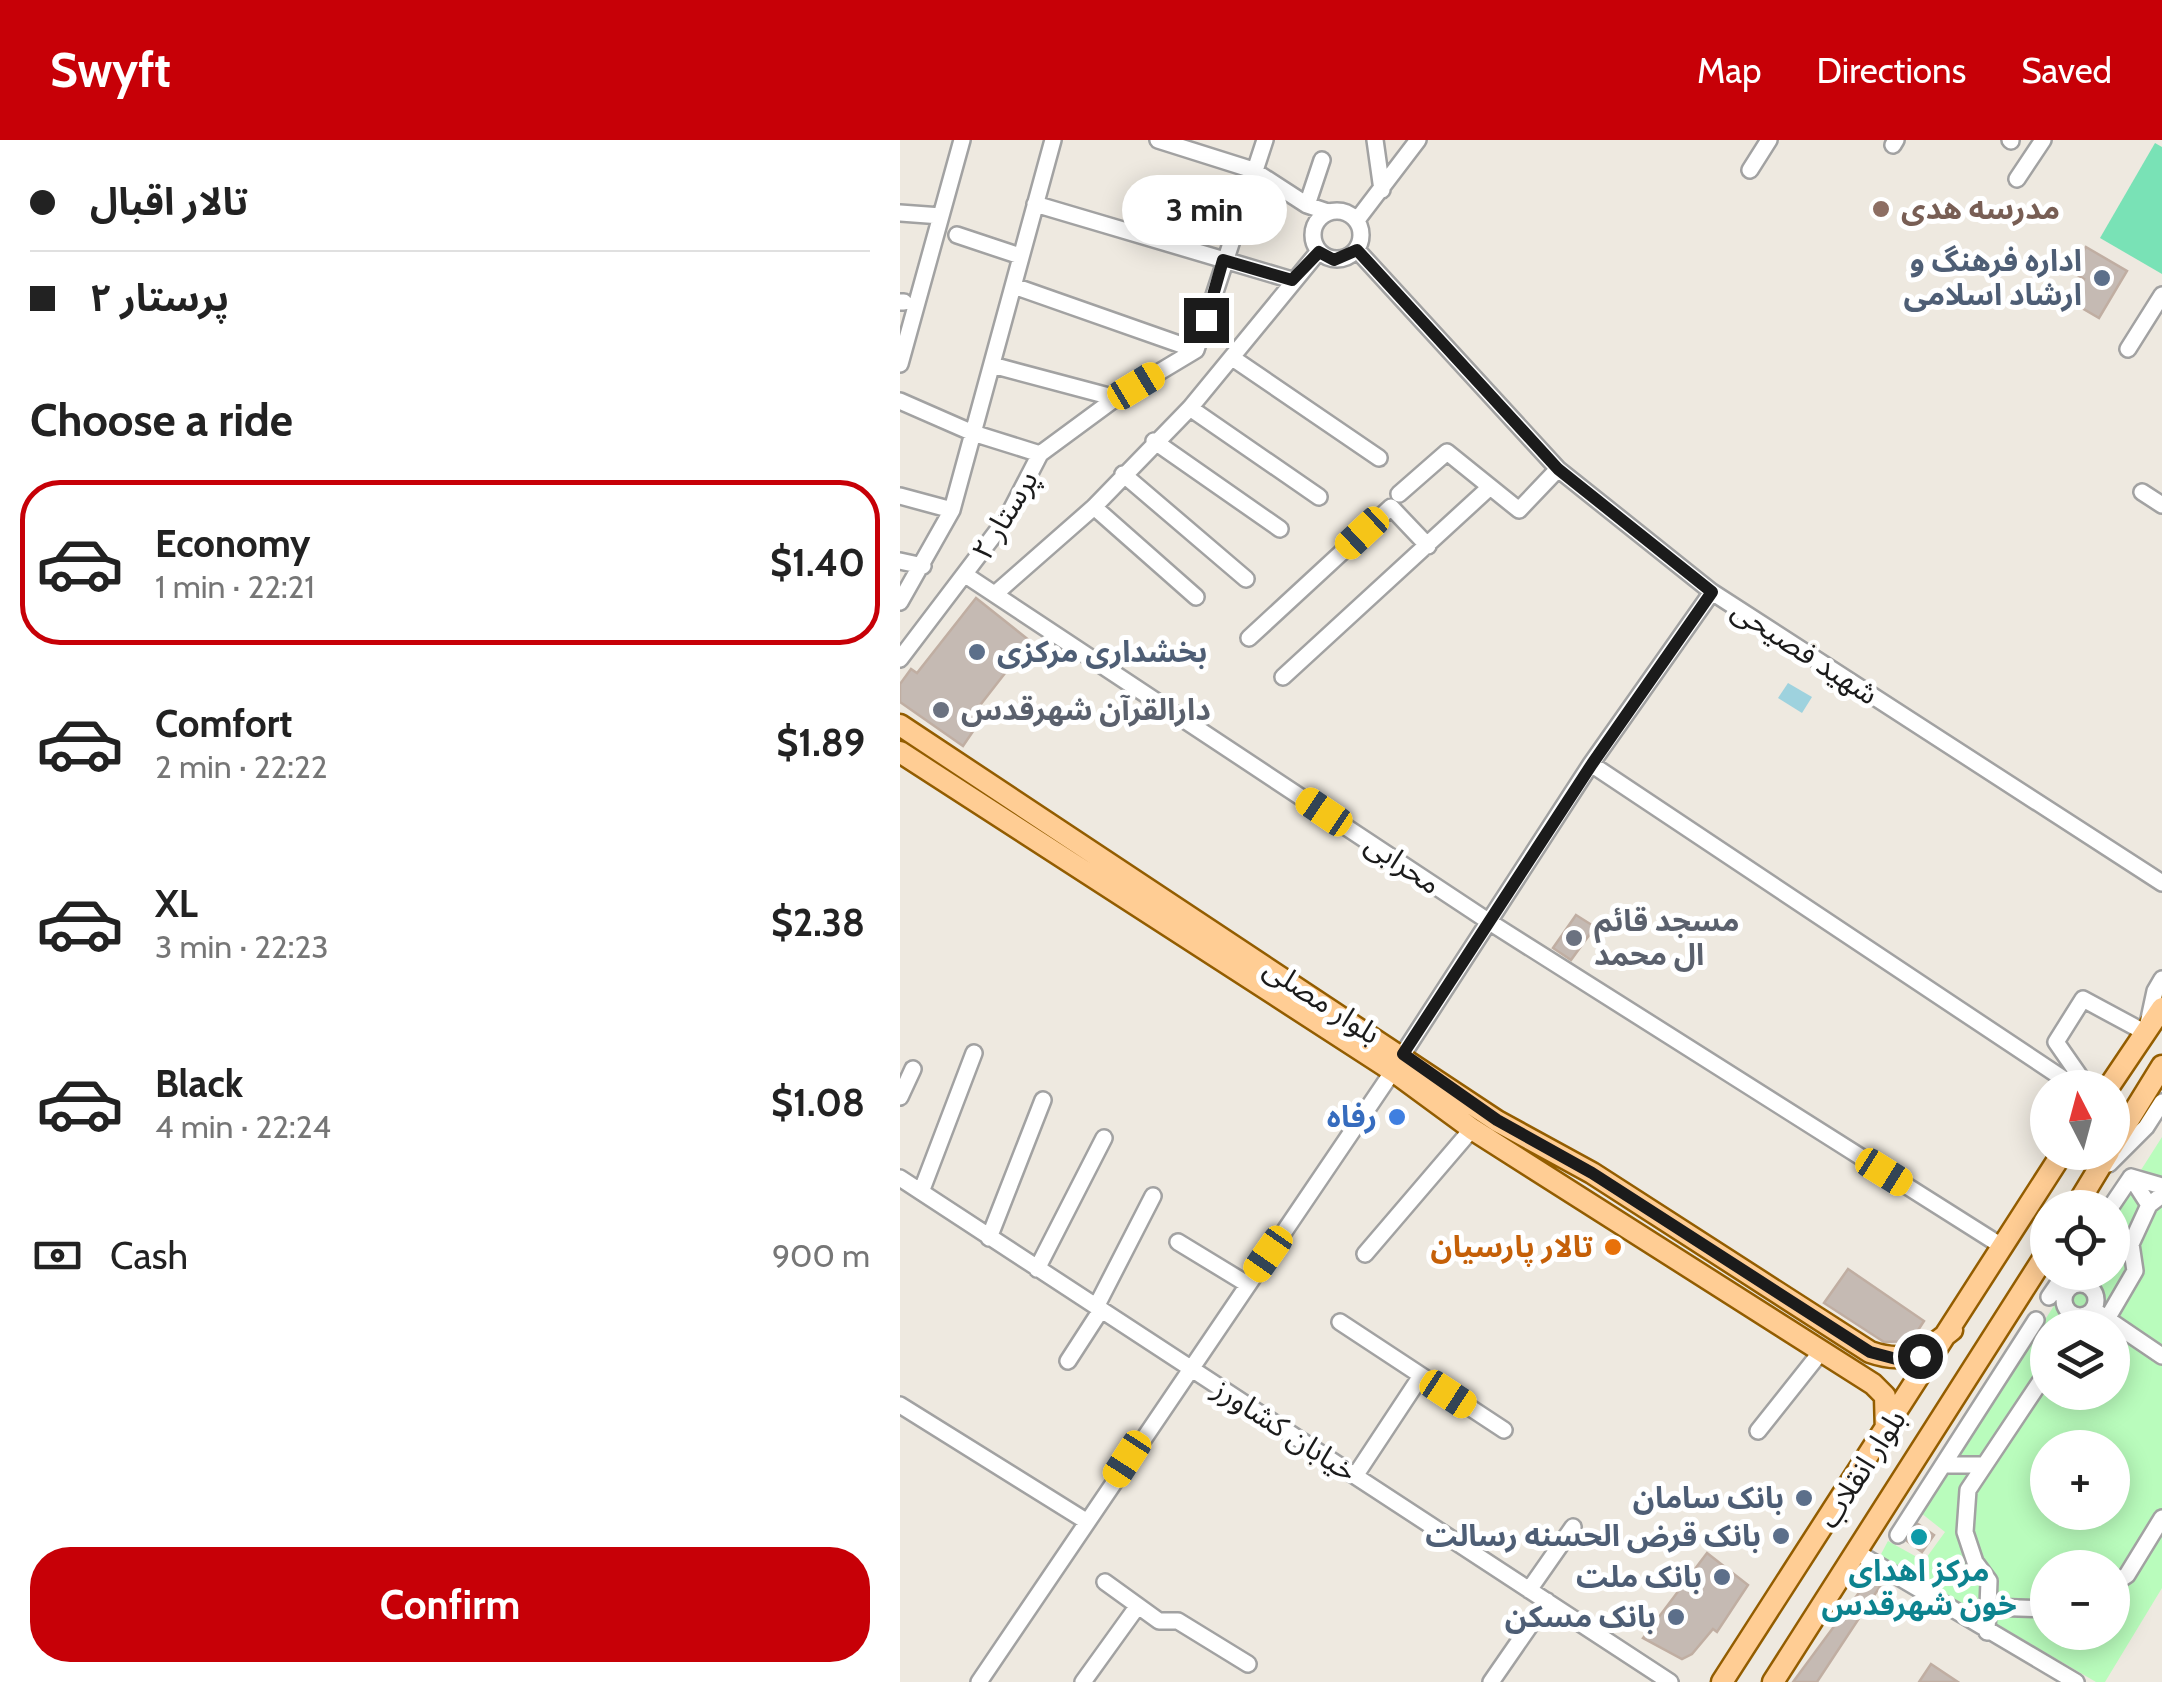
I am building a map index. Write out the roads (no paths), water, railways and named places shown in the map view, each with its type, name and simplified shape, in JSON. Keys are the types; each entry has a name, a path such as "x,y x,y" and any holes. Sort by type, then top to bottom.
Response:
{"main road":[{"name":"بلوار مصلی","path":"900,726 1398,1063 1472,1129 1664,1248 1820,1354 1874,1384 1885,1396 1886,1434"},
{"name":"بلوار مصلی","path":"900,752 1398,1063 1592,1173 1870,1352 1900,1360 1920,1356 1952,1330"},
{"path":"2120,1070 2162,1008"},
{"path":"2130,1119 2162,1066"},
{"name":"بلوار انقلاب","path":"1722,1682 1886,1434 2000,1245 2051,1170"},
{"path":"2086,1190 2098,1170"},
{"name":"بلوار انقلاب","path":"1773,1682 2030,1279"}],"street":[{"path":"900,364 962,140"},
{"path":"900,602 952,510 1053,140"},
{"path":"1158,140 1253,170 1307,205 1328,212 1344,211 1357,220 1362,236 1357,250 1334,260 1319,252 1314,230 1328,212"},
{"path":"1014,286 1196,350 1265,140"},
{"path":"1375,140 1382,190"},
{"path":"1357,220 1418,140"},
{"path":"1750,170 1769,140"},
{"path":"2017,179 2043,140"},
{"path":"1307,205 1322,160"},
{"path":"1035,204 1292,280"},
{"path":"900,213 941,216"},
{"path":"957,235 1020,256"},
{"name":"شهید فصیحی","path":"1357,250 1558,469 1712,592 2162,883"},
{"path":"996,594 1094,507 1190,408 1319,252"},
{"path":"2128,349 2162,295"},
{"name":"پرستار ۲","path":"900,660 968,576 1007,518 1040,454 1116,398 1196,350"},
{"path":"1234,359 1379,458"},
{"path":"992,365 1116,398"},
{"path":"900,402 972,433 1040,454"},
{"path":"1190,408 1319,496"},
{"path":"1154,441 1280,529"},
{"path":"1399,494 1447,452 1519,510 1558,469"},
{"path":"1123,474 1246,578"},
{"path":"1283,678 1490,487"},
{"path":"2142,492 2162,505"},
{"path":"900,496 952,510"},
{"path":"1094,507 1196,597"},
{"path":"1250,638 1391,507 1428,546"},
{"path":"900,561 922,566"},
{"name":"محرابی","path":"968,576 1488,921 2000,1245"},
{"path":"979,1682 1188,1367 1398,1063 1592,764 1712,592"},
{"path":"1592,764 2050,1070"},
{"path":"2075,1070 2056,1042 2083,999 2146,1033 2154,991 2162,979"},
{"path":"921,1192 974,1053"},
{"path":"900,1097 912,1069"},
{"path":"989,1238 1043,1100"},
{"path":"2092,1180 2146,1126 2162,1102"},
{"path":"1365,1254 1472,1129"},
{"path":"1037,1269 1104,1138"},
{"path":"2131,1177 2162,1186"},
{"path":"2110,1310 2135,1272 2132,1244 2155,1200 2131,1177"},
{"path":"2122,1190 2131,1177"},
{"name":"خیابان کشاورز","path":"900,1178 1670,1682"},
{"path":"1068,1361 1153,1196"},
{"path":"1178,1242 1246,1284"},
{"path":"2049,1297 2056,1290"},
{"path":"2065,1290 2069,1311 2079,1316 2092,1309 2091,1290"},
{"path":"1340,1322 1504,1430"},
{"path":"1898,1535 2030,1330"},
{"path":"2130,1338 2162,1356"},
{"path":"1758,1430 1820,1354"},
{"path":"1355,1476 1421,1376"},
{"path":"1988,1632 1988,1581 1975,1562 1965,1532 1968,1490 2030,1397"},
{"path":"900,1406 1086,1521"},
{"path":"1945,1465 1984,1465"},
{"path":"1945,1465 1967,1500"},
{"path":"2130,1570 2162,1518"},
{"path":"1529,1590 1573,1527"},
{"path":"1858,1552 2076,1682"},
{"path":"1105,1582 1159,1620 1186,1625 1248,1664"},
{"path":"1491,1682 1547,1602"},
{"path":"1083,1682 1137,1607"},
{"path":"1988,1607 2030,1608"}],"water":[{"path":"1788,683 1812,697 1802,713 1778,698"}],"place":[{"name":"مدرسه هدی","path":"1881,209"},
{"name":"اداره فرهنگ و ارشاد اسلامی","path":"2102,278"},
{"name":"بخشداری مرکزی","path":"977,652"},
{"name":"دارالقرآن شهرقدس","path":"941,710"},
{"name":"مسجد قائم ال محمد","path":"1574,938"},
{"name":"رفاه","path":"1397,1117"},
{"name":"تالار پارسیان","path":"1613,1247"},
{"name":"بانک سامان","path":"1804,1498"},
{"name":"بانک قرض الحسنه رسالت","path":"1781,1536"},
{"name":"مرکز اهدای خون شهرقدس","path":"1919,1537"},
{"name":"بانک ملت","path":"1722,1577"},
{"name":"بانک مسکن","path":"1676,1617"}]}
